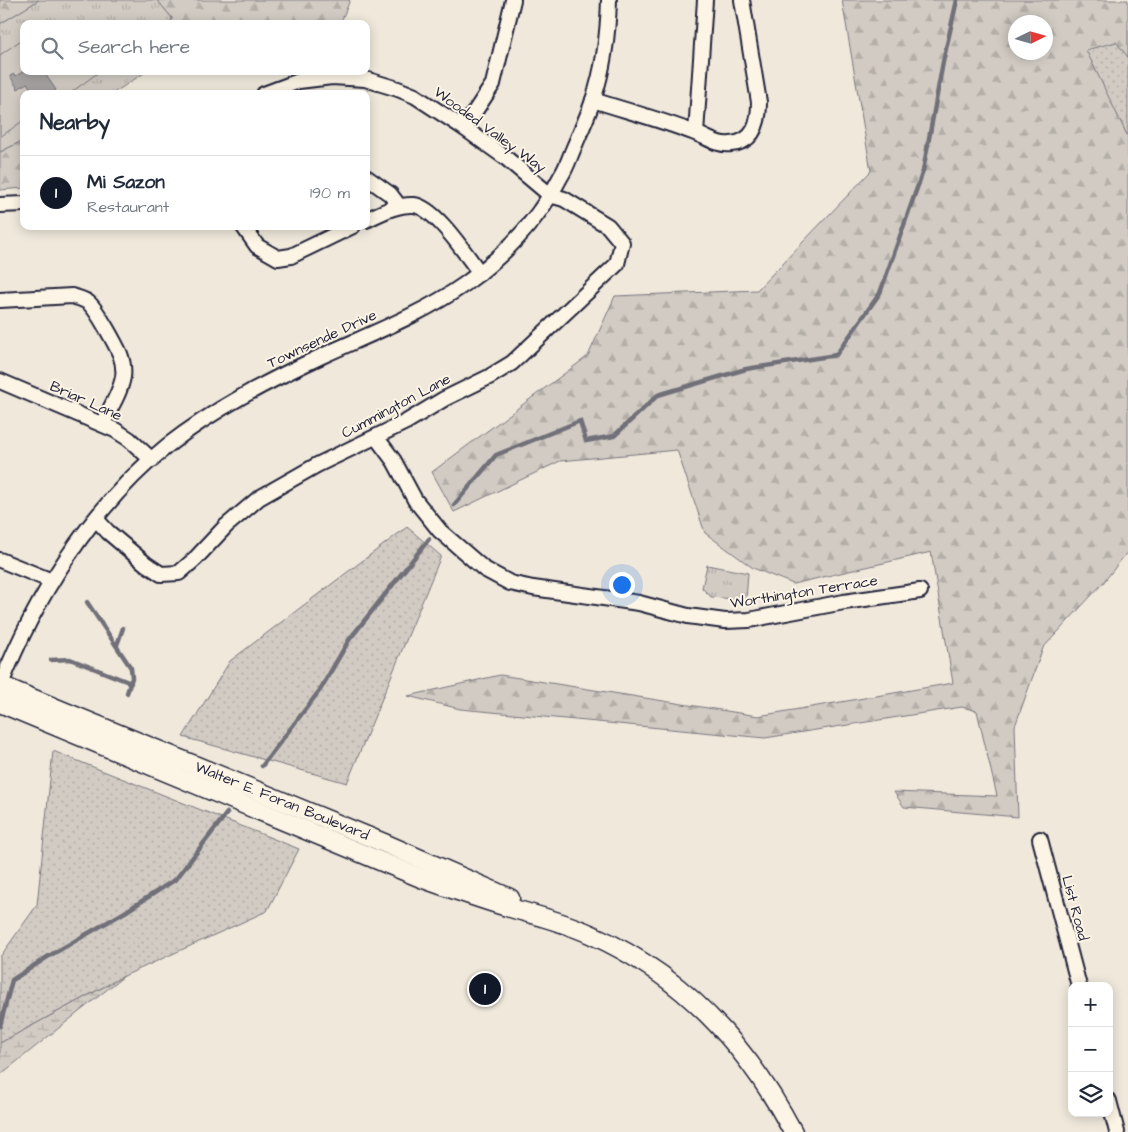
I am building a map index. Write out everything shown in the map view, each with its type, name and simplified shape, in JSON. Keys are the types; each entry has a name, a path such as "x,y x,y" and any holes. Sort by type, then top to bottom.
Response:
{"street":[{"path":"464,128 493,84 513,0"},
{"name":"Townsende Drive","path":"0,686 28,624 52,582 96,519 127,483 152,460 189,430 250,392 277,377 416,313 454,292 480,273 516,239 550,195 562,175 594,100 608,38 609,0"},
{"path":"696,133 706,0"},
{"path":"594,100 696,133 716,143 731,144 744,140 754,134 759,117 759,102 742,0"},
{"name":"Wooded Valley Way","path":"274,90 316,78 366,79 382,83 414,96 464,128 506,158 550,195"},
{"path":"370,180 390,194 398,206"},
{"name":"Cummington Lane","path":"96,519 108,532 161,574 180,572 226,526 259,498 318,465 406,422 444,399 512,363 618,264 622,243 608,226 564,199 550,195"},
{"path":"0,205 20,204"},
{"path":"370,218 398,206 415,205 432,215 458,244 480,273"},
{"path":"246,230 257,246 278,258 291,256 345,230"},
{"path":"0,300 72,296 81,298 89,303 120,355 124,366 123,378 119,389 102,424"},
{"name":"Briar Lane","path":"0,381 102,424 129,439 152,460"},
{"name":"Worthington Terrace","path":"376,437 394,461 415,500 440,531 484,569 510,583 533,588 632,601 688,616 724,621 749,620 844,602 920,591"},
{"path":"0,560 52,582"},
{"name":"Walter E. Foran Boulevard","path":"0,686 465,877 562,923"},
{"name":"Walter E. Foran Boulevard","path":"0,703 421,878 591,934 645,964 710,1016 733,1040 754,1067 772,1093 793,1132"},
{"name":"List Road","path":"1040,839 1078,982"},
{"path":"1113,1115 1118,1132"}],"green space":[{"path":"0,0 39,0 0,24"},
{"path":"39,0 157,0 172,18 172,20 20,20 20,75 141,75 118,90 20,90 20,142 0,152 0,24"},
{"path":"157,0 350,0 342,20 172,20"},
{"path":"842,0 1128,0 1128,57 1116,42 1086,50 1128,137 1128,551 1103,583 1043,648 1015,726 1018,817 904,807 894,792 997,796 977,711 962,707 765,738 460,709 408,696 500,675 758,716 953,683 931,552 793,584 753,568 705,533 677,450 560,461 454,512 432,472 588,356 615,296 757,290 871,171"},
{"path":"1128,31 1128,137 1085,50"},
{"path":"20,41 20,75 95,75 74,90 20,90 20,123 0,137 0,55"},
{"path":"20,142 20,188 0,190 0,152"},
{"path":"407,527 441,556 347,783 183,737 230,661"},
{"path":"707,565 748,573 746,600 711,597 702,588"},
{"path":"53,751 299,849 267,911 124,976 0,1043 0,957 37,905"},
{"path":"124,976 0,1075 0,1043"}],"shaded area":[{"path":"14,74 16,76 20,74 46,75 56,90 31,90 27,83 18,89 10,76"}],"waterway":[{"path":"454,505 496,455 580,421 586,441 614,436 658,395 746,369 836,355 880,293 923,171 943,62 957,0"},
{"path":"262,766 320,690 349,640 429,539"},
{"path":"87,602 131,668 132,678 127,693"},
{"path":"117,645 123,628"},
{"path":"51,660 70,659 131,683"},
{"path":"0,1026 12,980 176,879 227,813"}],"place":[{"name":"Mi Sazon","path":"485,989"}]}
